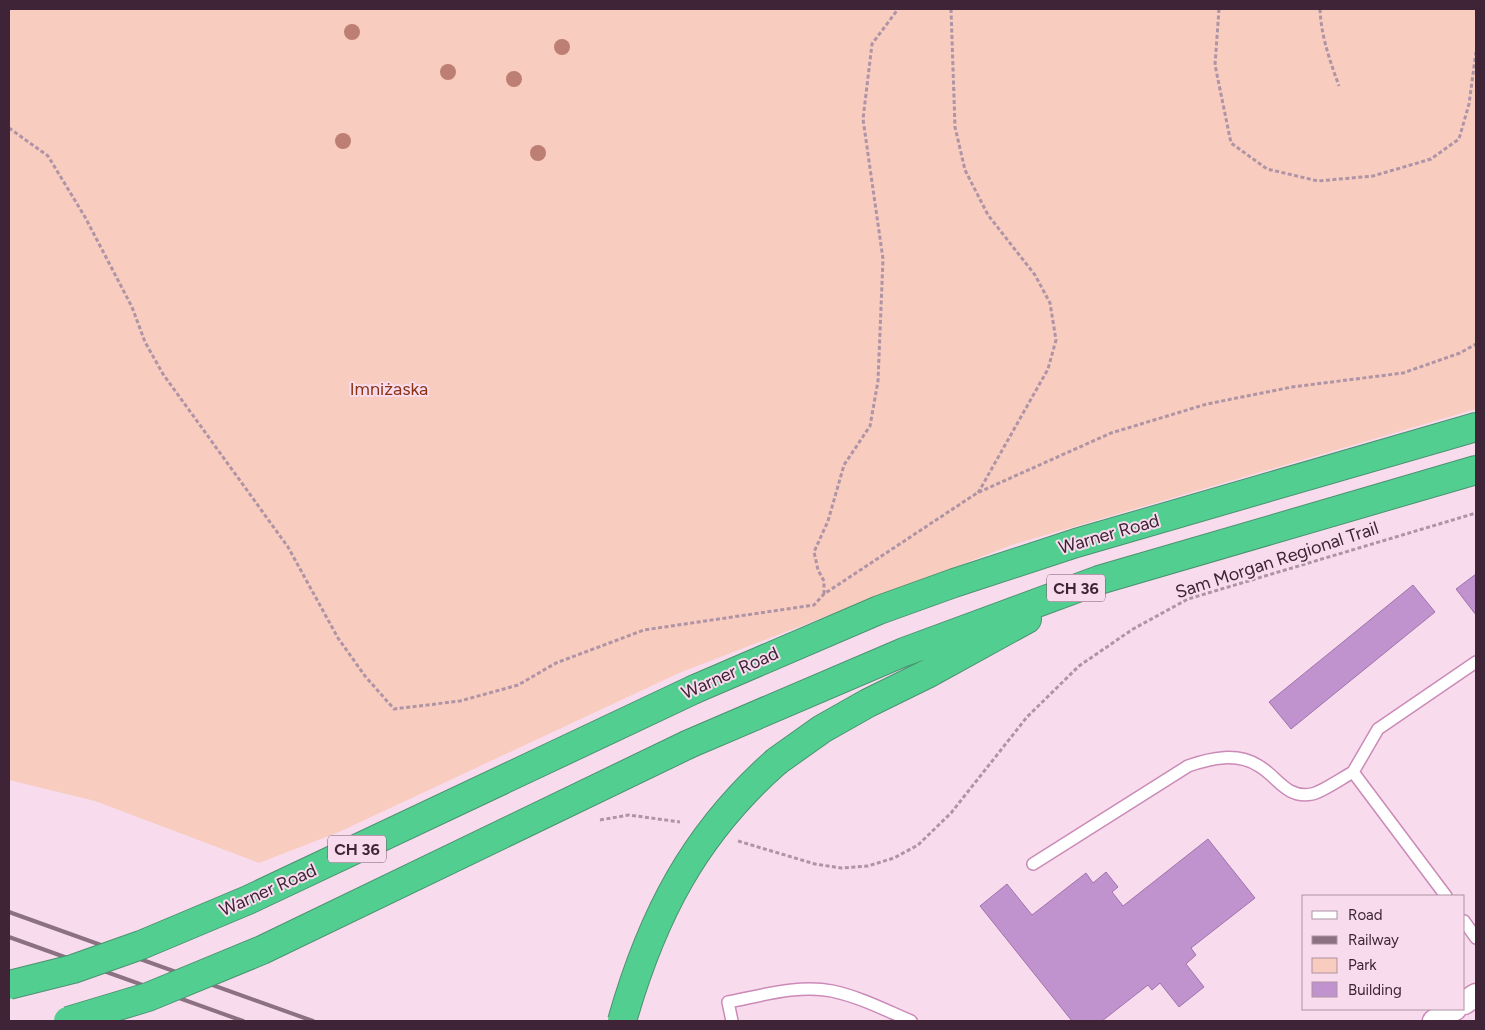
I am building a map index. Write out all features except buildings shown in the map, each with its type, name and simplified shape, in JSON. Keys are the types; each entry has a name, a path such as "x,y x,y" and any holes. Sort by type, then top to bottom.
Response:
{"highway":[{"name":"Warner Road","path":"9,985 73,969 107,957 248,900 695,688 879,610 1076,543 1476,427"},
{"name":"CH 36","path":"68,1021 148,997 262,950 689,744 904,652 1099,580 1476,470"},
{"path":"622,1021 649,943 678,880 700,845 732,804 776,761 822,729 868,703 927,674 1099,580"}],"street":[{"path":"1465,1002 1476,995"},
{"path":"1434,1021 1453,1010"}],"lane":[{"path":"1033,864 1188,766 1212,757 1240,759 1259,766 1283,788 1296,794 1312,794 1353,772 1378,729 1476,662"},
{"path":"1353,772 1445,895"},
{"path":"1465,922 1476,938"},
{"path":"732,1021 728,1002 797,990 830,991 867,1002 911,1021"}],"path":[{"path":"824,594 824,582 818,570 814,552 828,521 844,465 870,426 878,381 882,260 862,119 872,44 898,9"},
{"path":"951,9 955,127 965,170 988,215 1035,275 1050,302 1056,340 1048,369 977,493"},
{"path":"1219,9 1214,65 1231,143 1267,169 1318,181 1373,176 1431,159 1459,139 1469,104 1476,52"},
{"path":"1320,9 1320,23 1328,56 1339,86"},
{"path":"9,128 48,156 90,225 132,307 145,342 163,374 288,547 338,638 365,676 394,709 460,701 518,685 556,663 644,630 814,605 824,594 977,493 1111,433 1207,404 1292,387 1403,373 1460,353 1476,344"},
{"name":"Sam Morgan Regional Trail","path":"737,840 815,864 841,868 868,866 894,858 918,845 950,812 1027,717 1078,666 1133,629 1188,598 1476,513"},
{"path":"680,822 688,824"}],"green space":[{"name":"Imniżaska","path":"9,9 1476,9 1476,409 1012,545 679,673 339,832 259,863 95,801 9,780"}],"railway":[{"path":"9,912 313,1021"},
{"path":"9,937 243,1021"}]}
